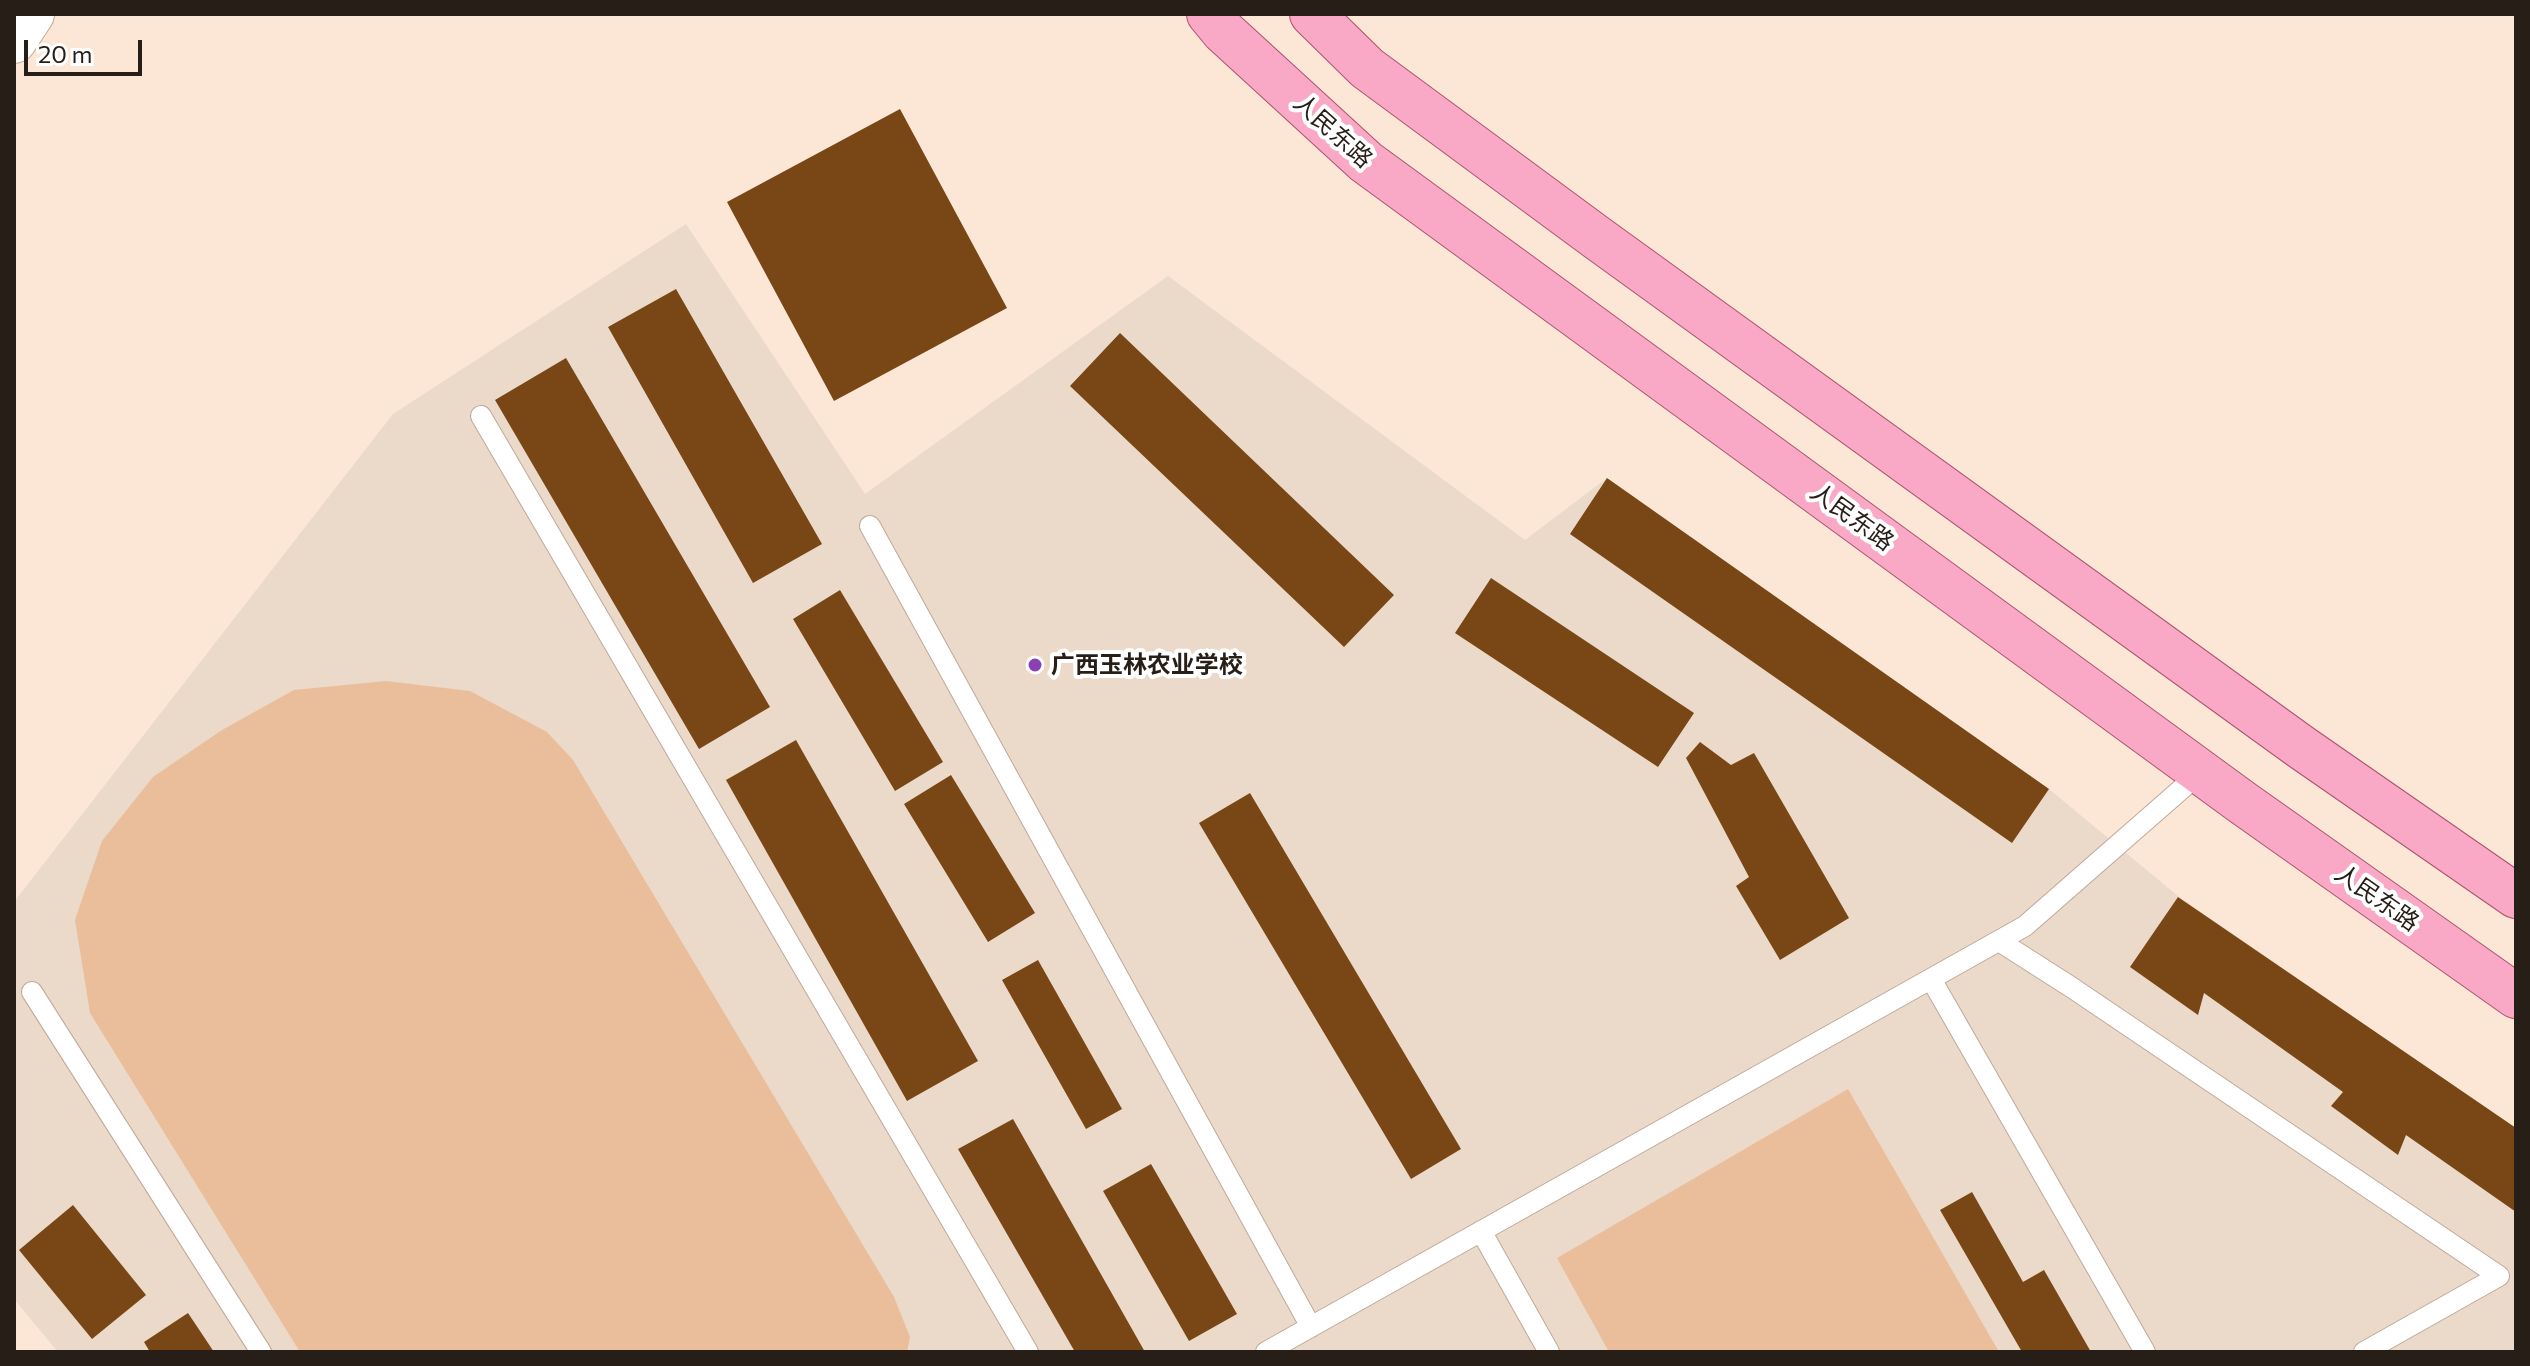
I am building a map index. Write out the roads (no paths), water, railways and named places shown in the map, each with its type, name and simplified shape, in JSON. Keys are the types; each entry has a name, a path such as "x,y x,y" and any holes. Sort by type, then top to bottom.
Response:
{"main road":[{"name":"人民东路","path":"1209,14 1223,31 1366,162 2201,772 2516,996"},
{"path":"1312,14 1367,68 1609,246 2301,747 2516,896"}],"street":[{"path":"14,41 32,14"}],"lane":[{"path":"481,416 1028,1352"},
{"path":"870,526 1311,1327"},
{"path":"1267,1352 2025,926 2201,772"},
{"path":"1999,941 2499,1276 2364,1352"},
{"path":"1931,979 2145,1352"},
{"path":"32,992 261,1352"},
{"path":"1481,1231 1549,1352"}],"place":[{"name":"广西玉林农业学校","path":"1035,665"}]}
